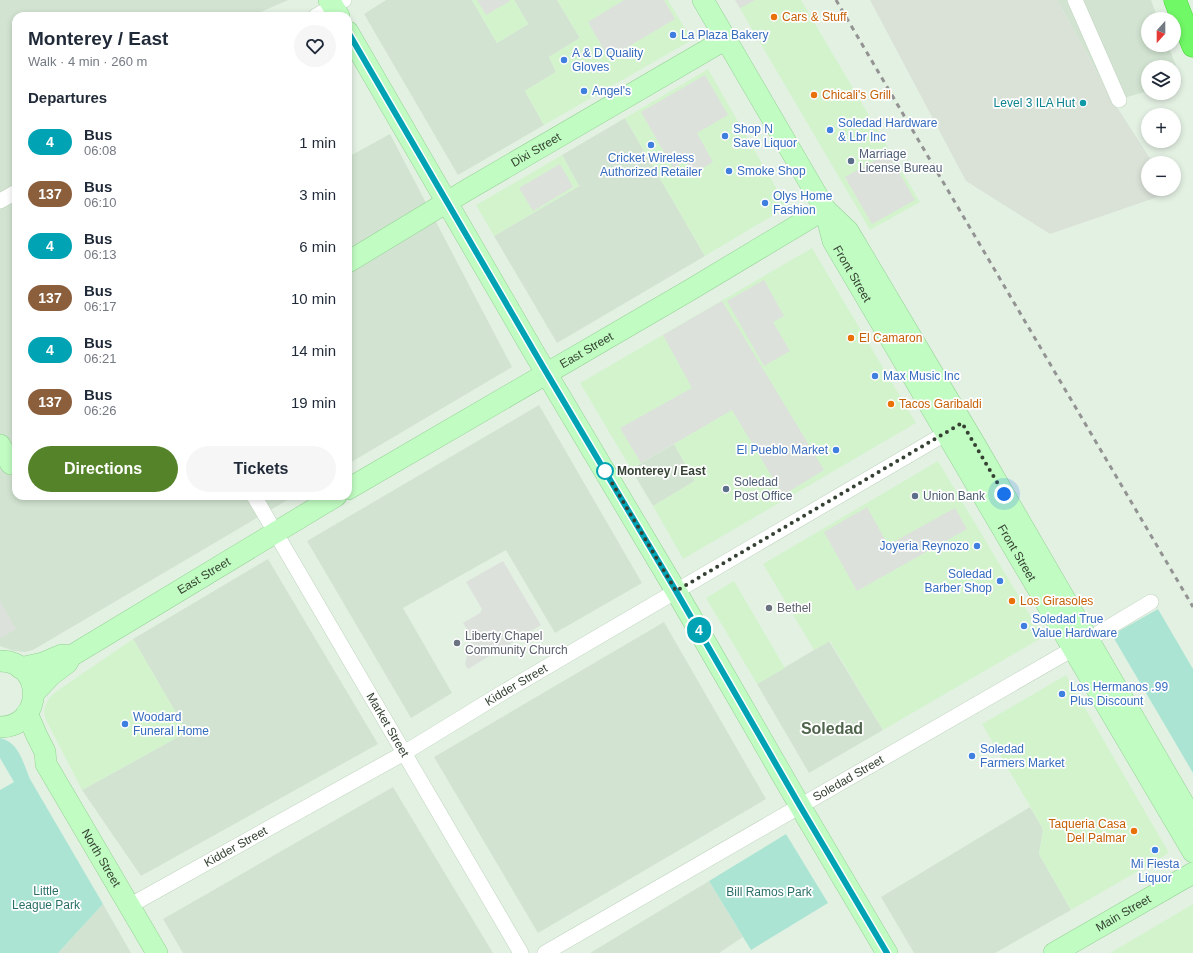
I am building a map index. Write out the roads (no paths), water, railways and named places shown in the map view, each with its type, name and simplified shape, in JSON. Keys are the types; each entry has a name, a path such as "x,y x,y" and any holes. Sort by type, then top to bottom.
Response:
{"highway":[{"path":"1175,0 1193,46"}],"main road":[{"name":"Front Street","path":"703,0 825,209 833,241 955,428 987,504 1081,644 1193,820"},
{"path":"352,39 887,953"},
{"name":"Dixi Street","path":"352,260 447,202 726,39"},
{"name":"East Street","path":"352,487 547,374 825,209"},
{"path":"0,445 9,466"},
{"name":"East Street","path":"34,693 51,675 66,663 71,656 329,500"},
{"name":"Front Street","path":"1081,644 1193,852"},
{"name":"East Street","path":"6,663 43,663 62,656 71,656"},
{"path":"5,727 17,724 27,713 32,704 34,693 30,678 26,672 6,663"},
{"name":"North Street","path":"27,713 45,752 46,764 156,953"},
{"name":"North Street","path":"5,727 25,743 37,759 46,764"},
{"name":"Main Street","path":"1054,953 1193,873"}],"street":[{"path":"1076,0 1119,100"},
{"path":"0,201 12,194"},
{"name":"Kidder Street","path":"129,906 404,753 502,693 955,428"},
{"name":"Market Street","path":"256,500 521,953"},
{"name":"Soledad Street","path":"545,953 1081,644 1151,602"}],"railway":[{"path":"836,0 1193,607"}],"place":[{"name":"Cars & Stuff","path":"774,17"},
{"name":"La Plaza Bakery","path":"673,35"},
{"name":"A & D Quality Gloves","path":"564,60"},
{"name":"Angel's","path":"584,91"},
{"name":"Chicali's Grill","path":"814,95"},
{"name":"Level 3 ILA Hut","path":"1083,103"},
{"name":"Soledad Hardware & Lbr Inc","path":"830,130"},
{"name":"Shop N Save Liquor","path":"725,136"},
{"name":"Cricket Wireless Authorized Retailer","path":"651,145"},
{"name":"Marriage License Bureau","path":"851,161"},
{"name":"Smoke Shop","path":"729,171"},
{"name":"Olys Home Fashion","path":"765,203"},
{"name":"El Camaron","path":"851,338"},
{"name":"Max Music Inc","path":"875,376"},
{"name":"Tacos Garibaldi","path":"891,404"},
{"name":"El Pueblo Market","path":"836,450"},
{"name":"Monterey / East","path":"605,471"},
{"name":"Soledad Post Office","path":"726,489"},
{"name":"Union Bank","path":"915,496"},
{"name":"Joyeria Reynozo","path":"977,546"},
{"name":"Soledad Barber Shop","path":"1000,581"},
{"name":"Los Girasoles","path":"1012,601"},
{"name":"Bethel","path":"769,608"},
{"name":"Soledad True Value Hardware","path":"1024,626"},
{"name":"Liberty Chapel Community Church","path":"457,643"},
{"name":"Los Hermanos .99 Plus Discount","path":"1062,694"},
{"name":"Woodard Funeral Home","path":"125,724"},
{"name":"Soledad Farmers Market","path":"972,756"},
{"name":"Taqueria Casa Del Palmar","path":"1134,831"},
{"name":"Mi Fiesta Liquor","path":"1155,850"}],"district":[{"name":"Soledad","path":"832,728"}],"park label":[{"name":"Bill Ramos Park","path":"769,892"},
{"name":"Little League Park","path":"46,898"}]}
